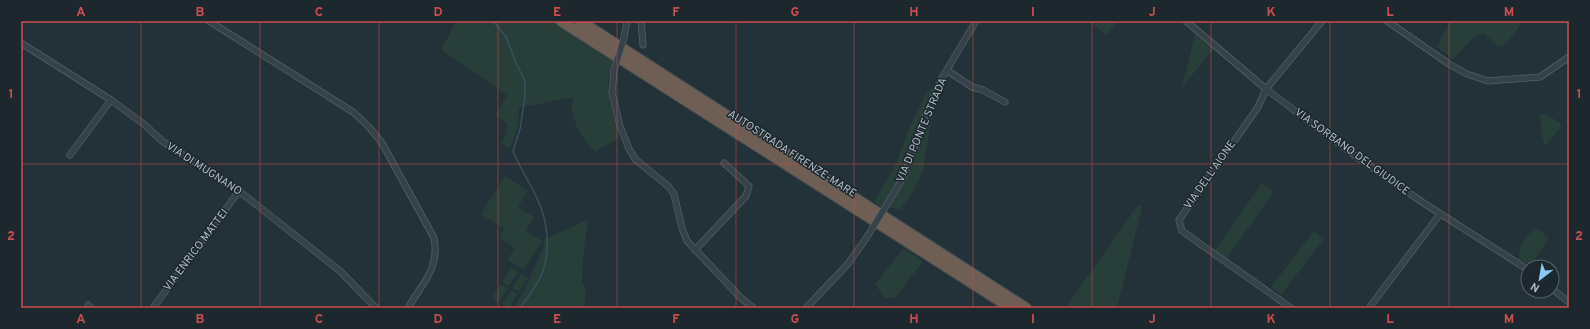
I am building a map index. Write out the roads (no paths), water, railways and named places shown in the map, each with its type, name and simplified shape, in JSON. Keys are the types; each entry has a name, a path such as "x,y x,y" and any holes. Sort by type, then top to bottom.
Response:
{"highway":[{"name":"AUTOSTRADA FIRENZE-MARE","path":"561,21 1010,308"},
{"name":"AUTOSTRADA FIRENZE-MARE","path":"580,21 1026,308"}],"street":[{"path":"209,21 353,112 369,126 382,143 434,238 436,250 434,264 408,308"},
{"path":"627,21 624,38 614,70 612,93 620,126 629,149 636,160 668,186 674,194 682,228 687,241 741,298 753,308"},
{"path":"641,21 643,45"},
{"name":"VIA DI PONTE STRADA","path":"806,308 847,265 865,240 891,198 904,176 912,158 924,119 942,78 976,21"},
{"name":"VIA SORBANO DEL GIUDICE","path":"1186,21 1266,88 1349,152 1440,214 1520,265"},
{"path":"1194,28 1196,21"},
{"path":"1266,88 1322,21"},
{"path":"1387,21 1449,64 1467,74 1488,81 1540,77 1569,58"},
{"name":"VIA DI MUGNANO","path":"21,43 111,100 145,125 162,141 240,191 340,271 376,308"},
{"path":"948,70 972,87 983,90 1005,102"},
{"name":"VIA DELL'AIONE","path":"1266,88 1258,107 1179,220 1182,231 1291,308"},
{"path":"70,155 111,100"},
{"path":"695,250 746,196 748,191 749,186 724,163"},
{"name":"VIA ENRICO MATTEI","path":"153,308 240,191"},
{"path":"1369,308 1440,214"},
{"path":"1560,295 1569,302"}],"waterway":[{"path":"493,21 506,37 525,81 525,97 520,129 513,151 539,203 544,219 547,237 547,254 543,271 536,286 520,308"}]}
